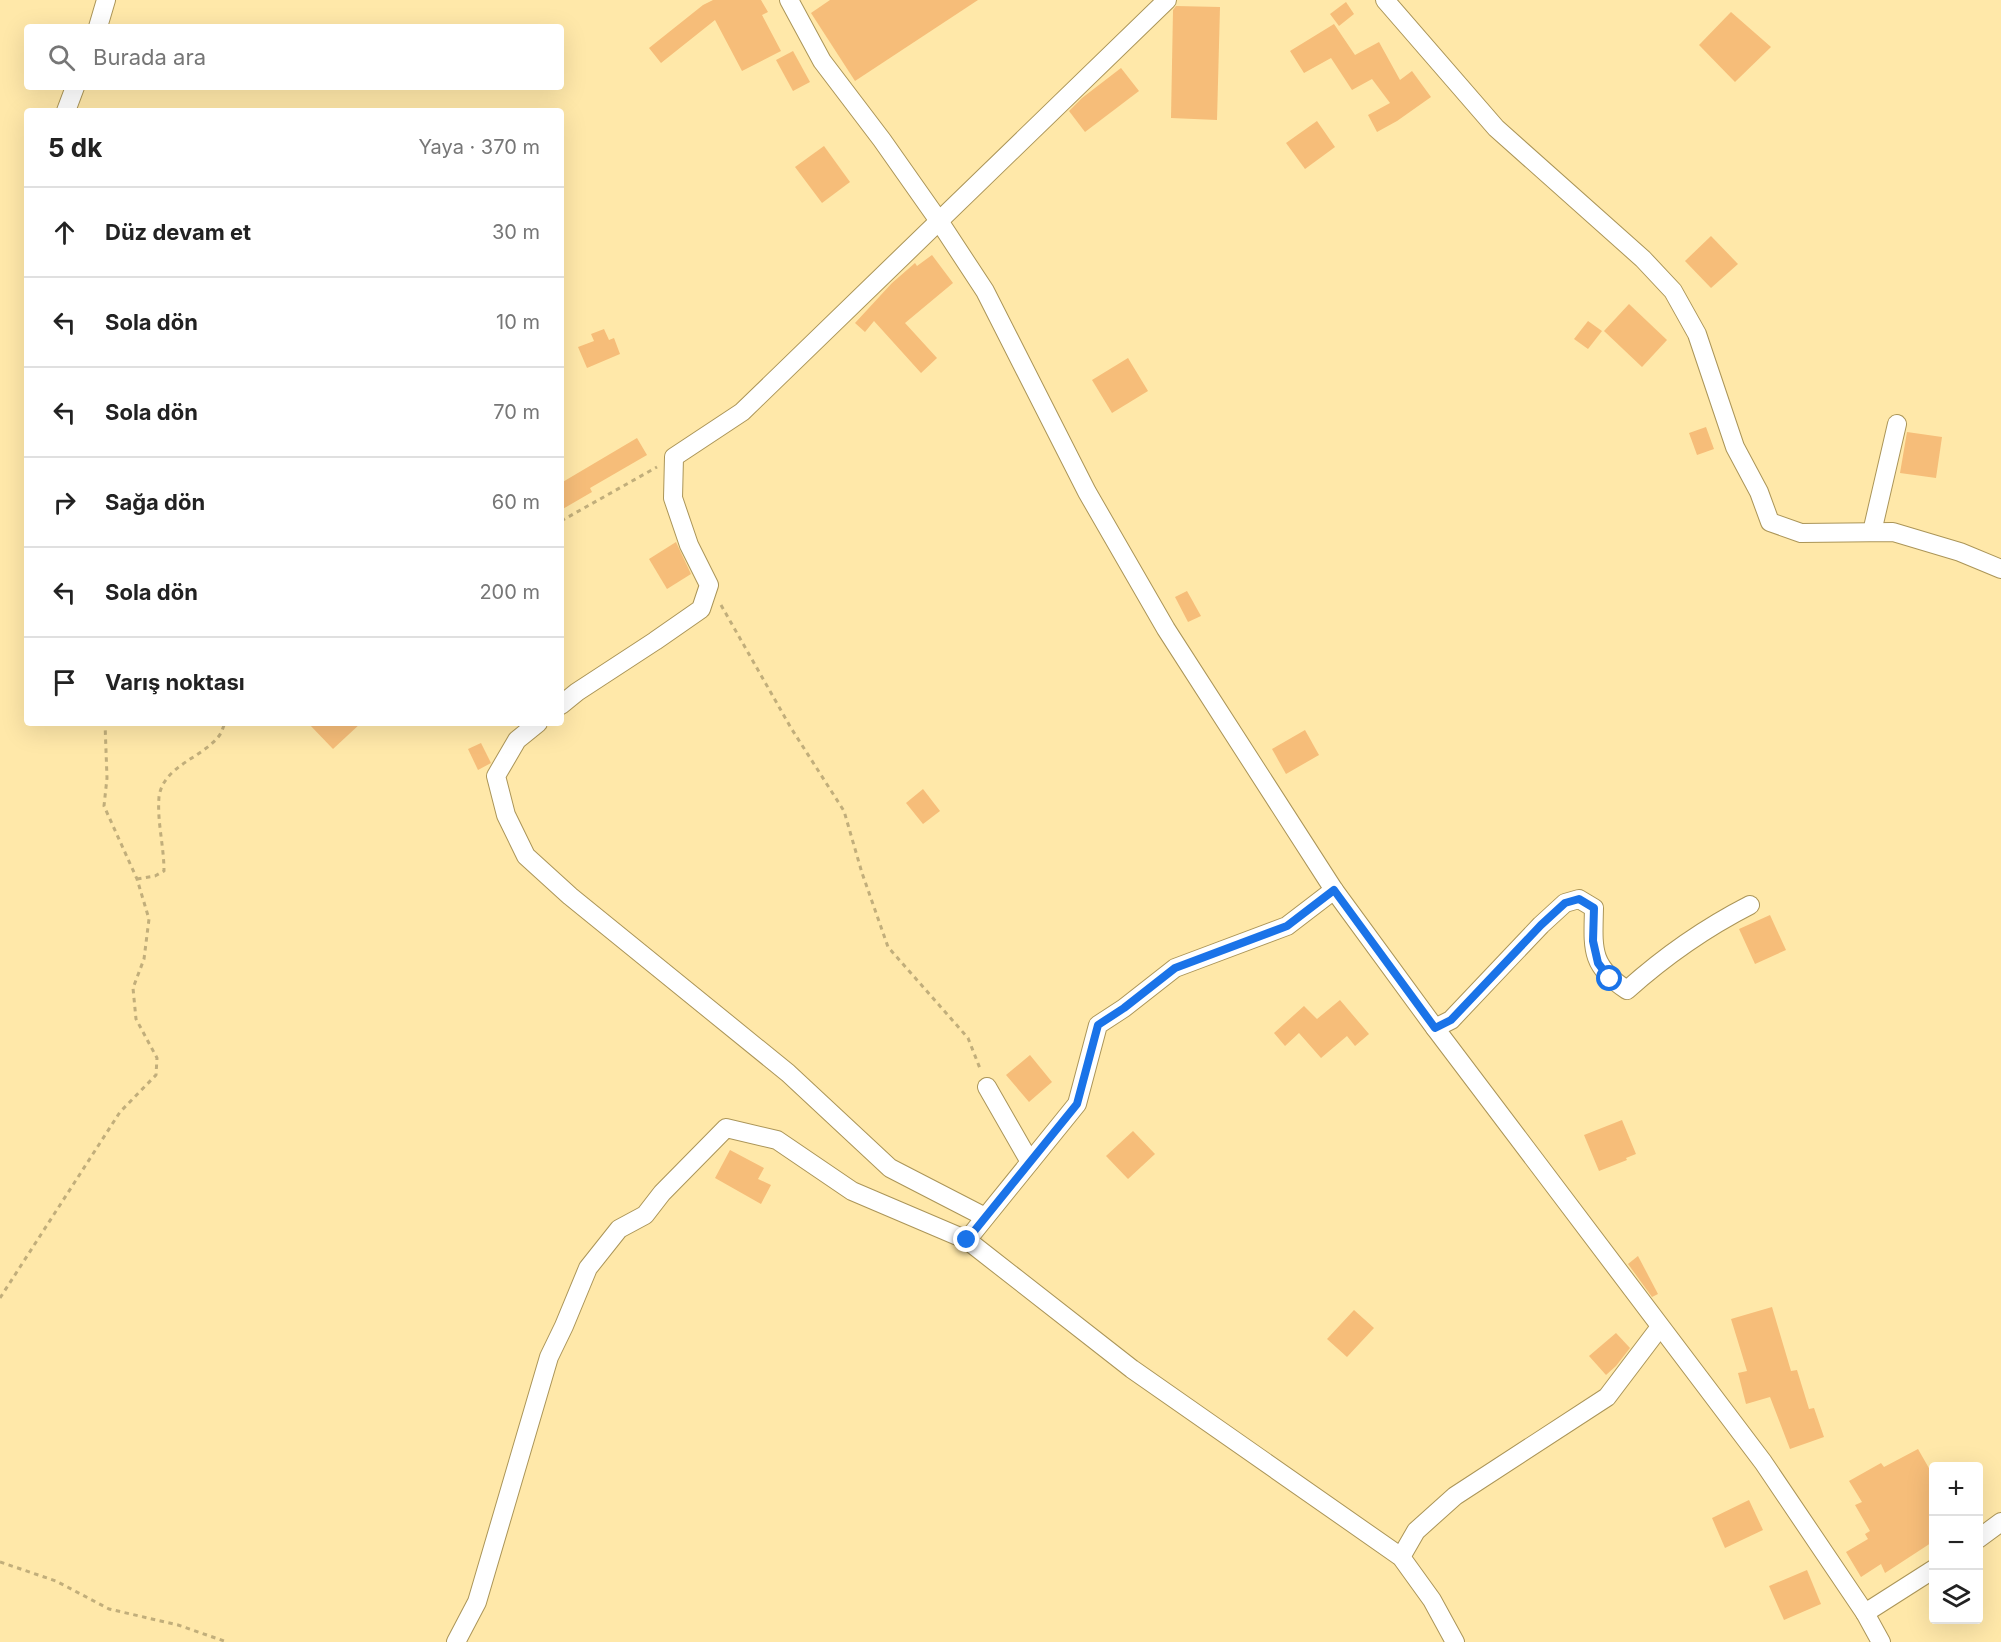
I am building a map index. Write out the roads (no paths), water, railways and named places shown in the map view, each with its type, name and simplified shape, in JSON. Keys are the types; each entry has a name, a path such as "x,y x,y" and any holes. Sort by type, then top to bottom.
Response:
{"street":[{"path":"99,24 106,0"},
{"path":"789,0 822,61 882,140 985,291 1087,492 1166,629 1334,890 1435,1028 1763,1462 1865,1613 1881,1642"},
{"path":"564,703 700,609 709,585 689,545 673,498 674,457 742,412 1167,0"},
{"path":"1385,0 1497,128 1643,259 1673,291 1697,334 1735,447 1759,492 1770,522 1801,533 1893,532 1960,552 2001,569"},
{"path":"67,108 74,90"},
{"path":"1872,532 1897,424"},
{"path":"534,726 517,740 496,776 506,814 526,856 607,927 788,1073 890,1168 985,1217"},
{"path":"967,1240 1077,1104 1098,1025 1124,1008 1175,968 1287,926 1334,890"},
{"path":"1435,1028 1451,1020 1541,925 1565,903 1579,899 1594,908 1593,941 1598,963 1610,979 1627,990 1656,964 1712,925 1750,905"},
{"path":"987,1087 1030,1162"},
{"path":"456,1642 477,1602 549,1357 588,1268 619,1229 645,1215 662,1193 726,1128 777,1140 852,1191 967,1240 1132,1369 1401,1557 1432,1600 1455,1642"},
{"path":"1401,1557 1416,1531 1455,1496 1606,1398 1660,1328"},
{"path":"1983,1535 2001,1522"},
{"path":"1865,1613 1932,1570"}]}
